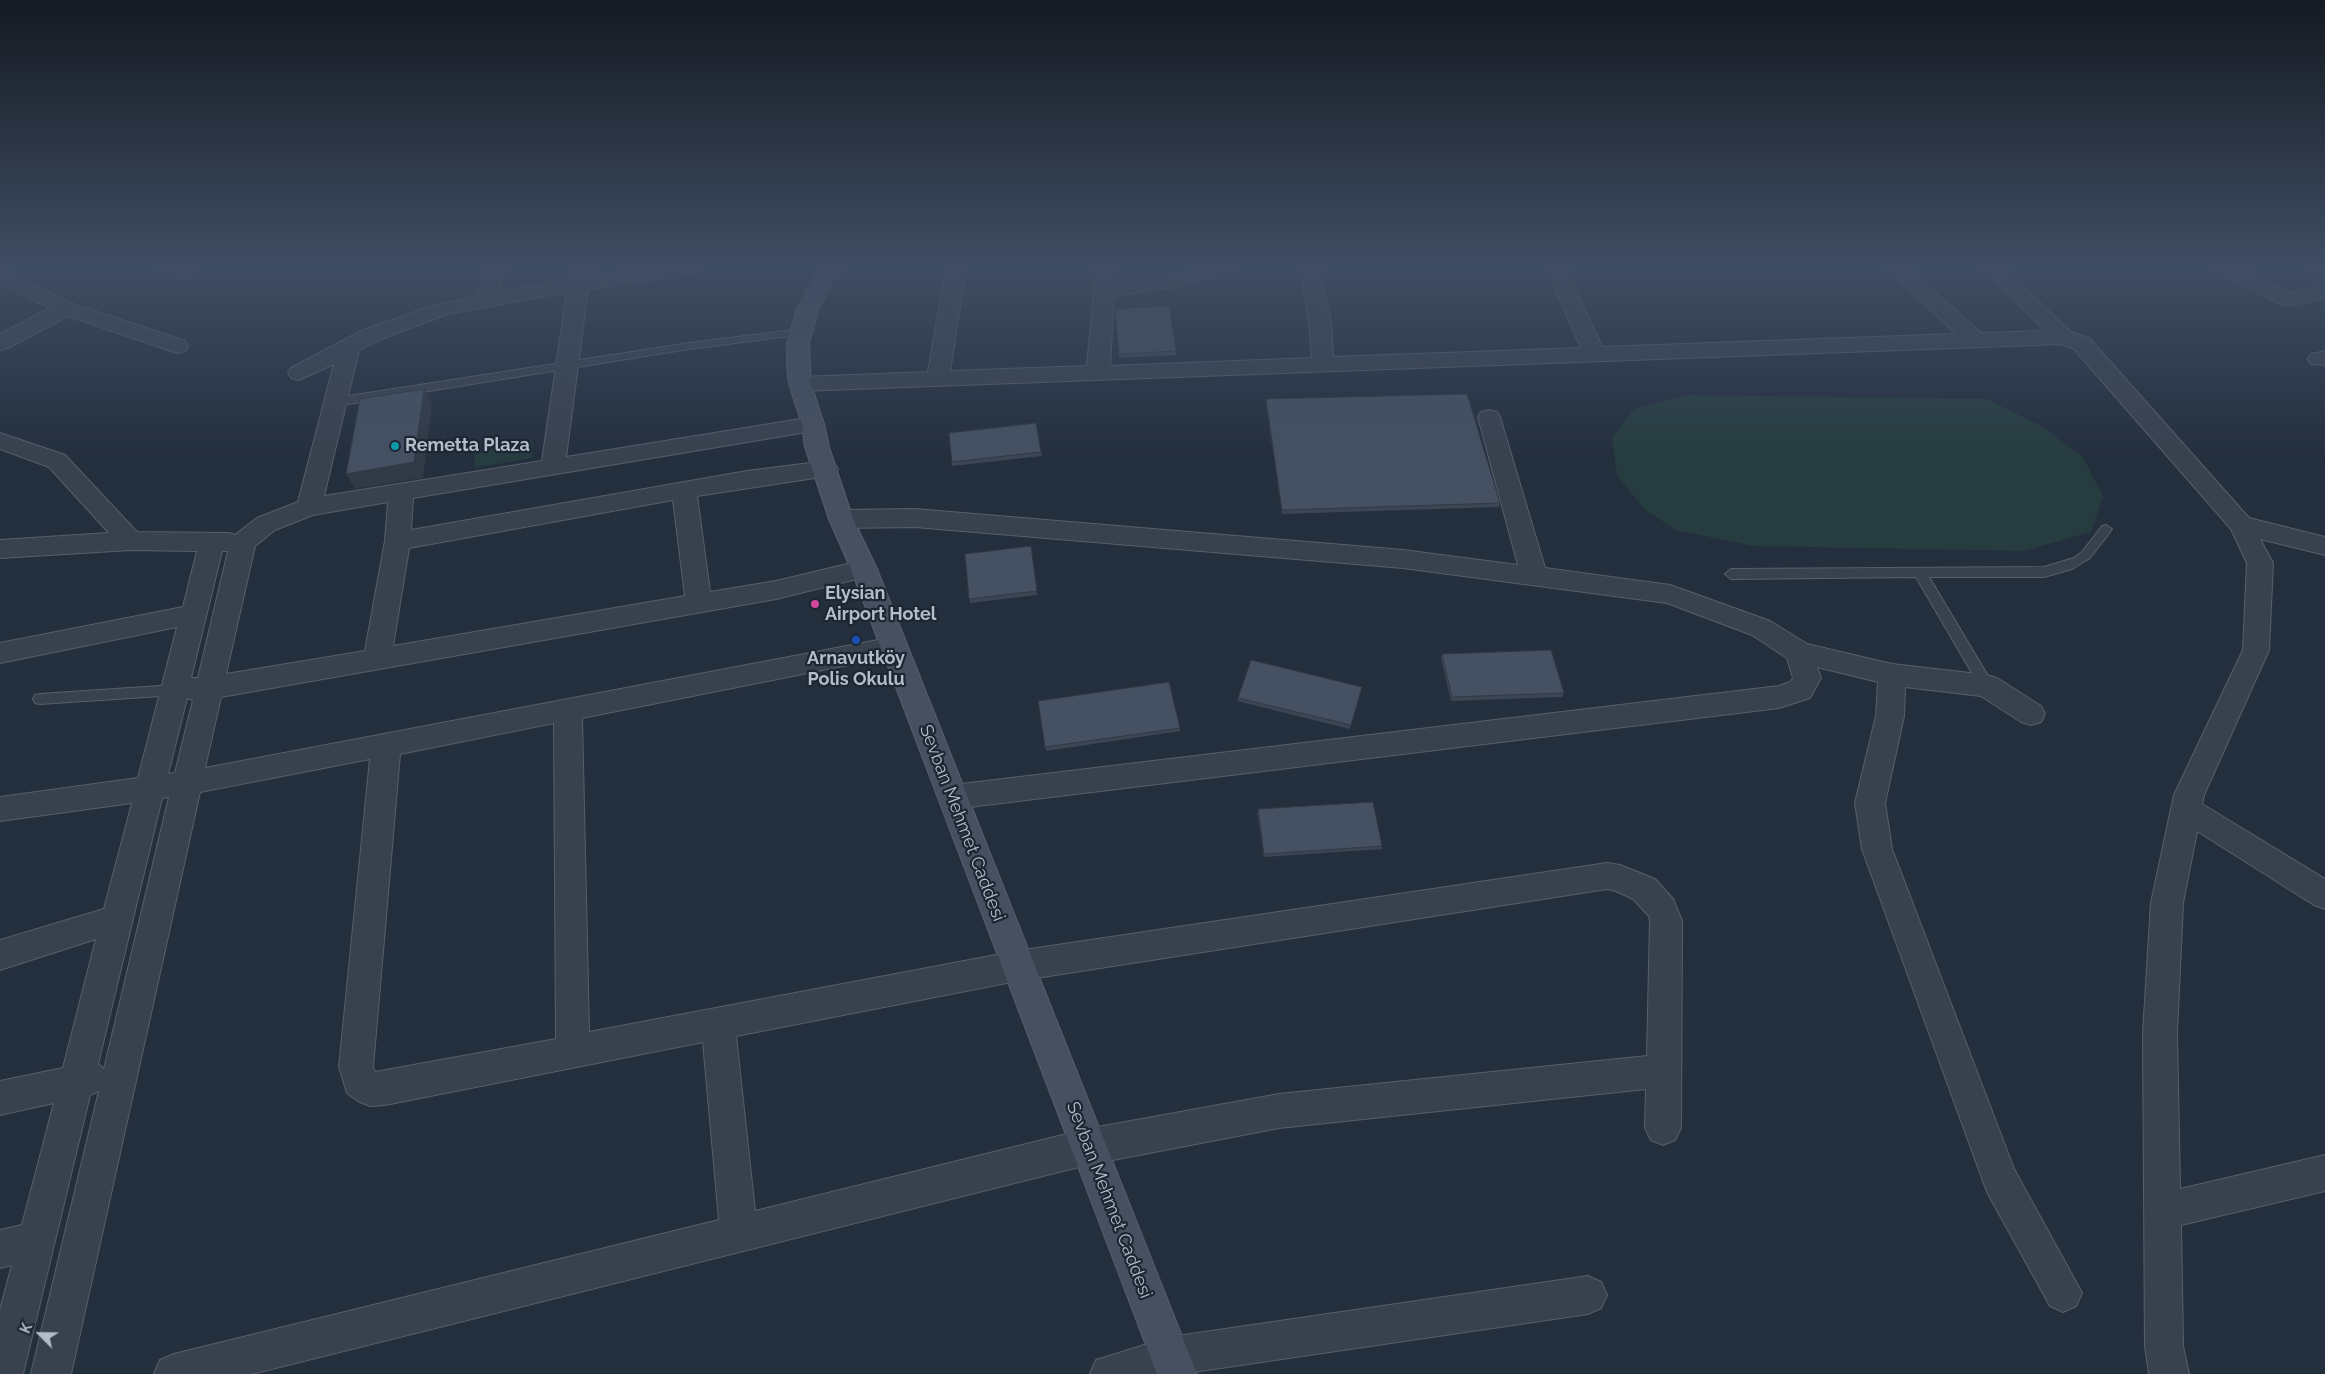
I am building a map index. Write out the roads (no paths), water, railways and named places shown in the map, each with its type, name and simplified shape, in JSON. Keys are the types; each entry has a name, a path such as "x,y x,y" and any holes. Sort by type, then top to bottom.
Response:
{"main road":[{"name":"Sevban Mehmet Caddesi","path":"801,332 798,343 800,384 814,424 817,447 841,518 864,568 1173,1365"}],"street":[{"path":"0,343 21,332"},
{"path":"137,332 178,346"},
{"path":"299,373 349,346 382,332"},
{"path":"553,468 572,332"},
{"path":"938,379 946,332"},
{"path":"1098,373 1101,332"},
{"path":"1321,332 1323,365"},
{"path":"1585,332 1595,355"},
{"path":"1966,332 1975,340"},
{"path":"2058,332 2063,337"},
{"path":"800,384 2063,337 2082,344 2241,525 2260,563 2256,650 2189,796 2167,903 2160,1033 2164,1346 2169,1374"},
{"path":"309,508 349,346"},
{"path":"1489,417 1534,576"},
{"path":"50,1374 244,542 266,524 309,508 814,424"},
{"path":"0,441 57,461 130,540"},
{"path":"398,541 684,491 826,469"},
{"path":"684,491 699,604"},
{"path":"377,659 398,541 401,493"},
{"path":"841,518 934,519 1403,559 1670,594 1761,628 1799,652 1892,675 1987,686 2030,714"},
{"path":"2241,525 2325,546"},
{"path":"0,549 130,540 244,542"},
{"path":"3,1374 212,542"},
{"path":"175,690 209,688 699,604 776,590 864,568"},
{"path":"0,653 194,614"},
{"path":"0,810 187,783 894,647"},
{"path":"952,796 1779,697 1800,690 1807,678 1799,652"},
{"path":"1892,675 1890,716 1870,803 1876,849 2000,1179 2063,1293"},
{"path":"568,709 573,1052"},
{"path":"386,744 356,1067 359,1081 364,1086 377,1090 1017,966 1607,876 1620,878 1644,889 1654,898 1666,921 1663,1128"},
{"path":"2186,809 2325,895"},
{"path":"0,955 118,919"},
{"path":"718,1024 739,1234"},
{"path":"174,1374 1087,1147 1279,1111 1664,1070"},
{"path":"0,1098 120,1071"},
{"path":"2162,1211 2325,1173"},
{"path":"0,1249 36,1240"},
{"path":"1110,1374 1588,1295"}],"lane":[{"path":"336,402 688,346 800,332"},
{"path":"1731,574 2030,573 2068,566 2086,555 2106,528"},
{"path":"1920,573 1987,686"},
{"path":"40,699 175,690"}],"place":[{"name":"Remetta Plaza","path":"395,446"},
{"name":"Elysian Airport Hotel","path":"815,604"},
{"name":"Arnavutköy Polis Okulu","path":"856,640"}]}
